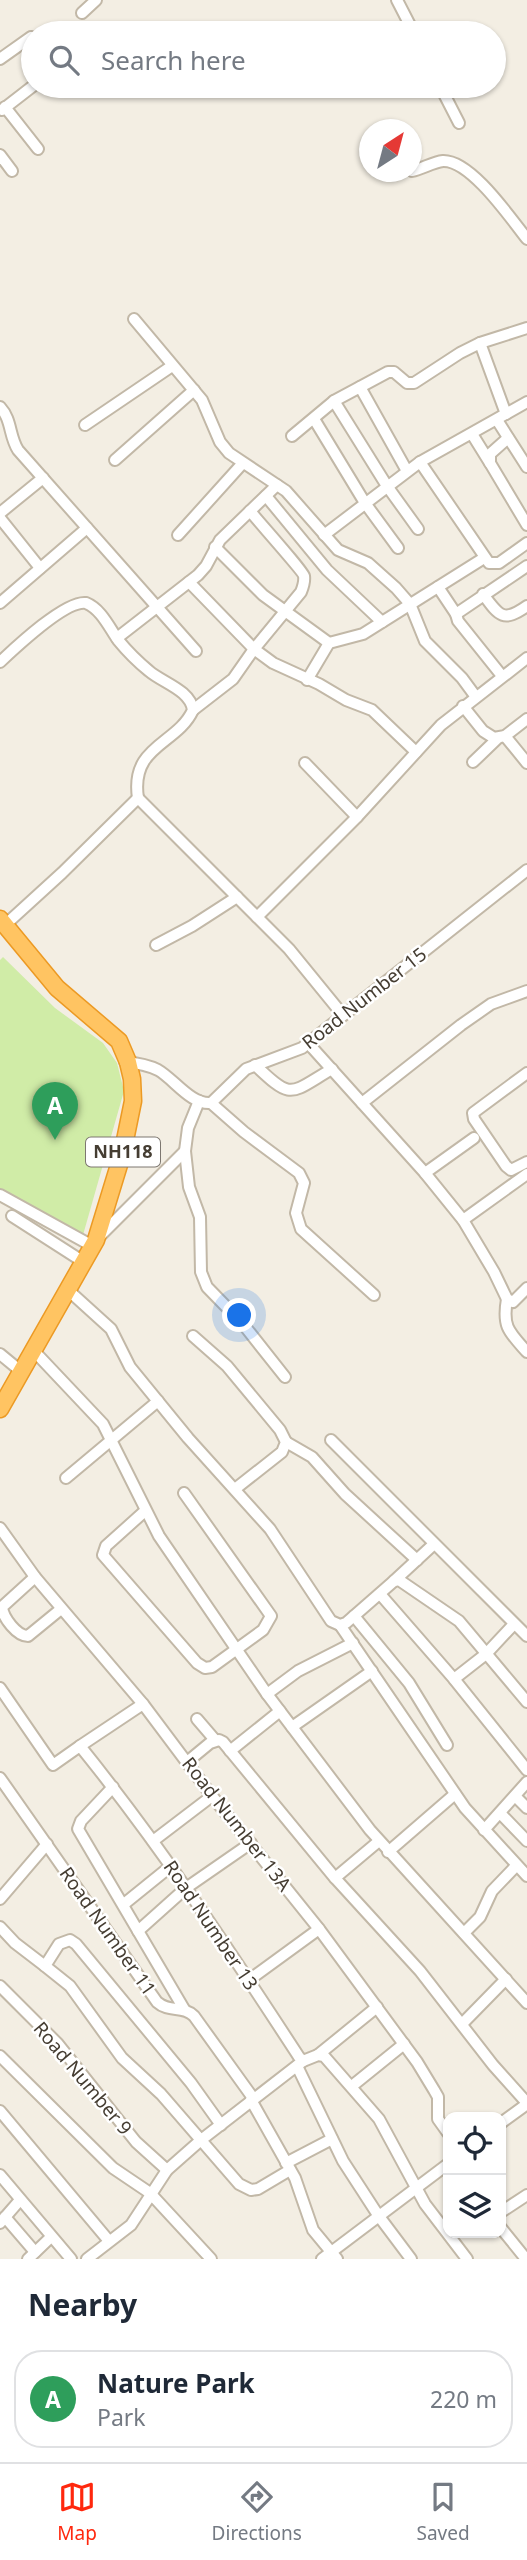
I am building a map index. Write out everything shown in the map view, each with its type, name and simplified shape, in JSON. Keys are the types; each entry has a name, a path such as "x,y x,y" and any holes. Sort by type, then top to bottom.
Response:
{"highway":[{"name":"NH118","path":"0,1409 68,1290 91,1241 131,1122 132,1079 119,1041 57,988 2,924"},
{"name":"NH118","path":"0,1394 91,1241"}],"street":[{"path":"82,13 96,0"},
{"path":"397,0 408,21"},
{"path":"0,60 21,44"},
{"path":"0,122 5,111 21,97"},
{"path":"446,98 459,123"},
{"path":"5,111 38,149"},
{"path":"0,155 12,171"},
{"path":"422,167 442,161 456,164 474,176 527,239"},
{"path":"135,319 202,400 220,442 242,464 277,485 296,501 338,550 368,563 410,604 425,641 450,664 476,697"},
{"path":"292,436 334,401 391,371 407,383 416,382 480,343 527,328"},
{"path":"480,343 508,438 527,467"},
{"path":"85,425 172,366"},
{"path":"360,387 407,471"},
{"path":"115,460 194,390"},
{"path":"334,401 387,486 418,529"},
{"path":"324,535 420,462 527,402"},
{"path":"0,407 9,418 13,443 196,651"},
{"path":"314,419 365,503 398,548"},
{"path":"472,434 527,525"},
{"path":"490,463 490,454 508,438"},
{"path":"420,462 489,563 495,564 527,542"},
{"path":"178,535 242,464"},
{"path":"0,513 43,478"},
{"path":"117,638 204,569 215,547 277,485"},
{"path":"266,496 327,570 382,622"},
{"path":"250,510 304,576 301,592 233,679 193,710 144,763 136,783 138,798 289,949 342,1014"},
{"path":"0,518 40,568"},
{"path":"0,603 87,527"},
{"path":"215,547 244,577 329,643 354,638 484,558"},
{"path":"456,614 527,566"},
{"path":"189,582 254,649 273,663 346,700 372,710 416,752"},
{"path":"438,586 458,621 502,677"},
{"path":"483,594 496,611 505,616 527,606"},
{"path":"0,662 27,637 80,602 97,610 117,638 150,672 183,693 193,710"},
{"path":"307,680 329,643"},
{"path":"257,917 357,817 441,725 527,658"},
{"path":"463,706 484,731 502,737 527,763"},
{"path":"473,762 527,719"},
{"path":"305,763 357,817"},
{"path":"2,924 62,873 138,798"},
{"name":"Road Number 15","path":"205,1102 255,1065 295,1052 308,1043 527,870"},
{"path":"156,946 237,897"},
{"path":"362,1103 491,1004 527,991"},
{"path":"308,1043 425,1173 463,1220 494,1272 506,1299 505,1317 508,1329 527,1352"},
{"path":"124,1061 161,1071 299,1173 304,1182 296,1213 301,1229 374,1295"},
{"path":"255,1065 278,1087 288,1091 300,1088 332,1069"},
{"path":"527,1073 473,1113 474,1119 506,1166 516,1170 527,1161"},
{"path":"205,1102 188,1128 185,1151 189,1186 200,1217 201,1272 207,1287 243,1324 285,1377"},
{"path":"425,1173 474,1138"},
{"path":"0,1195 91,1241 185,1151"},
{"path":"463,1220 527,1174"},
{"path":"12,1216 79,1259"},
{"path":"506,1299 513,1302 526,1289"},
{"path":"68,1290 111,1329 130,1367 270,1530 325,1613 335,1624 340,1625 353,1643 455,1794 527,1876"},
{"path":"193,1336 233,1373 280,1430 286,1442 312,1457 345,1494 417,1559"},
{"path":"34,1351 103,1424 145,1511 267,1694 379,1842 527,2003"},
{"path":"0,1354 17,1368"},
{"path":"66,1478 158,1401"},
{"path":"331,1440 527,1636"},
{"path":"234,1489 282,1452 286,1442"},
{"path":"145,1511 103,1550 105,1559 202,1667 212,1667 262,1630 271,1616 184,1493"},
{"name":"Road Number 13A","path":"0,1528 34,1577 143,1704 377,2007 438,2096 438,2119 443,2126"},
{"path":"340,1625 380,1594 434,1544"},
{"path":"34,1577 2,1607 2,1613 19,1634 28,1636 61,1609"},
{"path":"394,1581 399,1580 452,1615 527,1702"},
{"path":"380,1594 454,1679 527,1770"},
{"path":"354,1616 409,1683 447,1745"},
{"path":"454,1679 486,1654 514,1624"},
{"path":"267,1694 298,1671 353,1643"},
{"path":"292,1727 372,1671"},
{"path":"0,1688 53,1765 143,1704"},
{"path":"230,1751 280,1711"},
{"path":"197,1719 215,1740 223,1742 335,1878 420,1971 493,2065 527,2103 506,2119"},
{"path":"187,1762 215,1740"},
{"name":"Road Number 13","path":"80,1746 187,1888 249,1980 300,2064 347,2168 411,2259"},
{"name":"Road Number 11","path":"0,1777 157,2002 164,2008 184,2009 194,2016 252,2099 288,2166 307,2208 313,2230 330,2257"},
{"path":"484,1830 527,1782"},
{"path":"113,1787 81,1821 78,1829 184,2009"},
{"path":"388,1852 455,1794"},
{"path":"153,1841 212,1796"},
{"path":"516,1797 527,1808"},
{"path":"500,1813 527,1841"},
{"path":"335,1878 379,1842"},
{"path":"138,1931 187,1888 251,1843"},
{"path":"0,1899 47,1844"},
{"path":"124,1904 171,1866"},
{"path":"464,1933 480,1917 492,1891 516,1866"},
{"path":"0,1927 15,1943 71,1986 122,2058 161,2094 231,2176 245,2188 258,2189 288,2166 332,2139"},
{"path":"249,1980 319,1929"},
{"path":"45,1966 60,1944 70,1940 76,1944 191,2082 221,2125"},
{"path":"462,2024 506,1979"},
{"name":"Road Number 9","path":"1,1987 58,2044 136,2142 167,2170"},
{"path":"87,2259 102,2254 109,2241 131,2225 167,2170 201,2140 300,2064 318,2055 377,2007"},
{"path":"352,2086 404,2044"},
{"path":"318,2055 330,2061 383,2126 415,2187 436,2220 467,2259"},
{"path":"0,2056 113,2168 150,2193 211,2259"},
{"path":"0,2111 109,2241"},
{"path":"330,2257 378,2215 443,2167"},
{"path":"0,2175 71,2259"},
{"path":"506,2209 527,2195"},
{"path":"20,2200 3,2220 32,2256 51,2237"},
{"path":"506,2234 526,2259"}],"green space":[{"path":"3,957 55,1008 103,1043 117,1063 124,1091 83,1235 0,1189 0,960"}],"place":[{"name":"Nature Park","path":"55,1140"}]}
